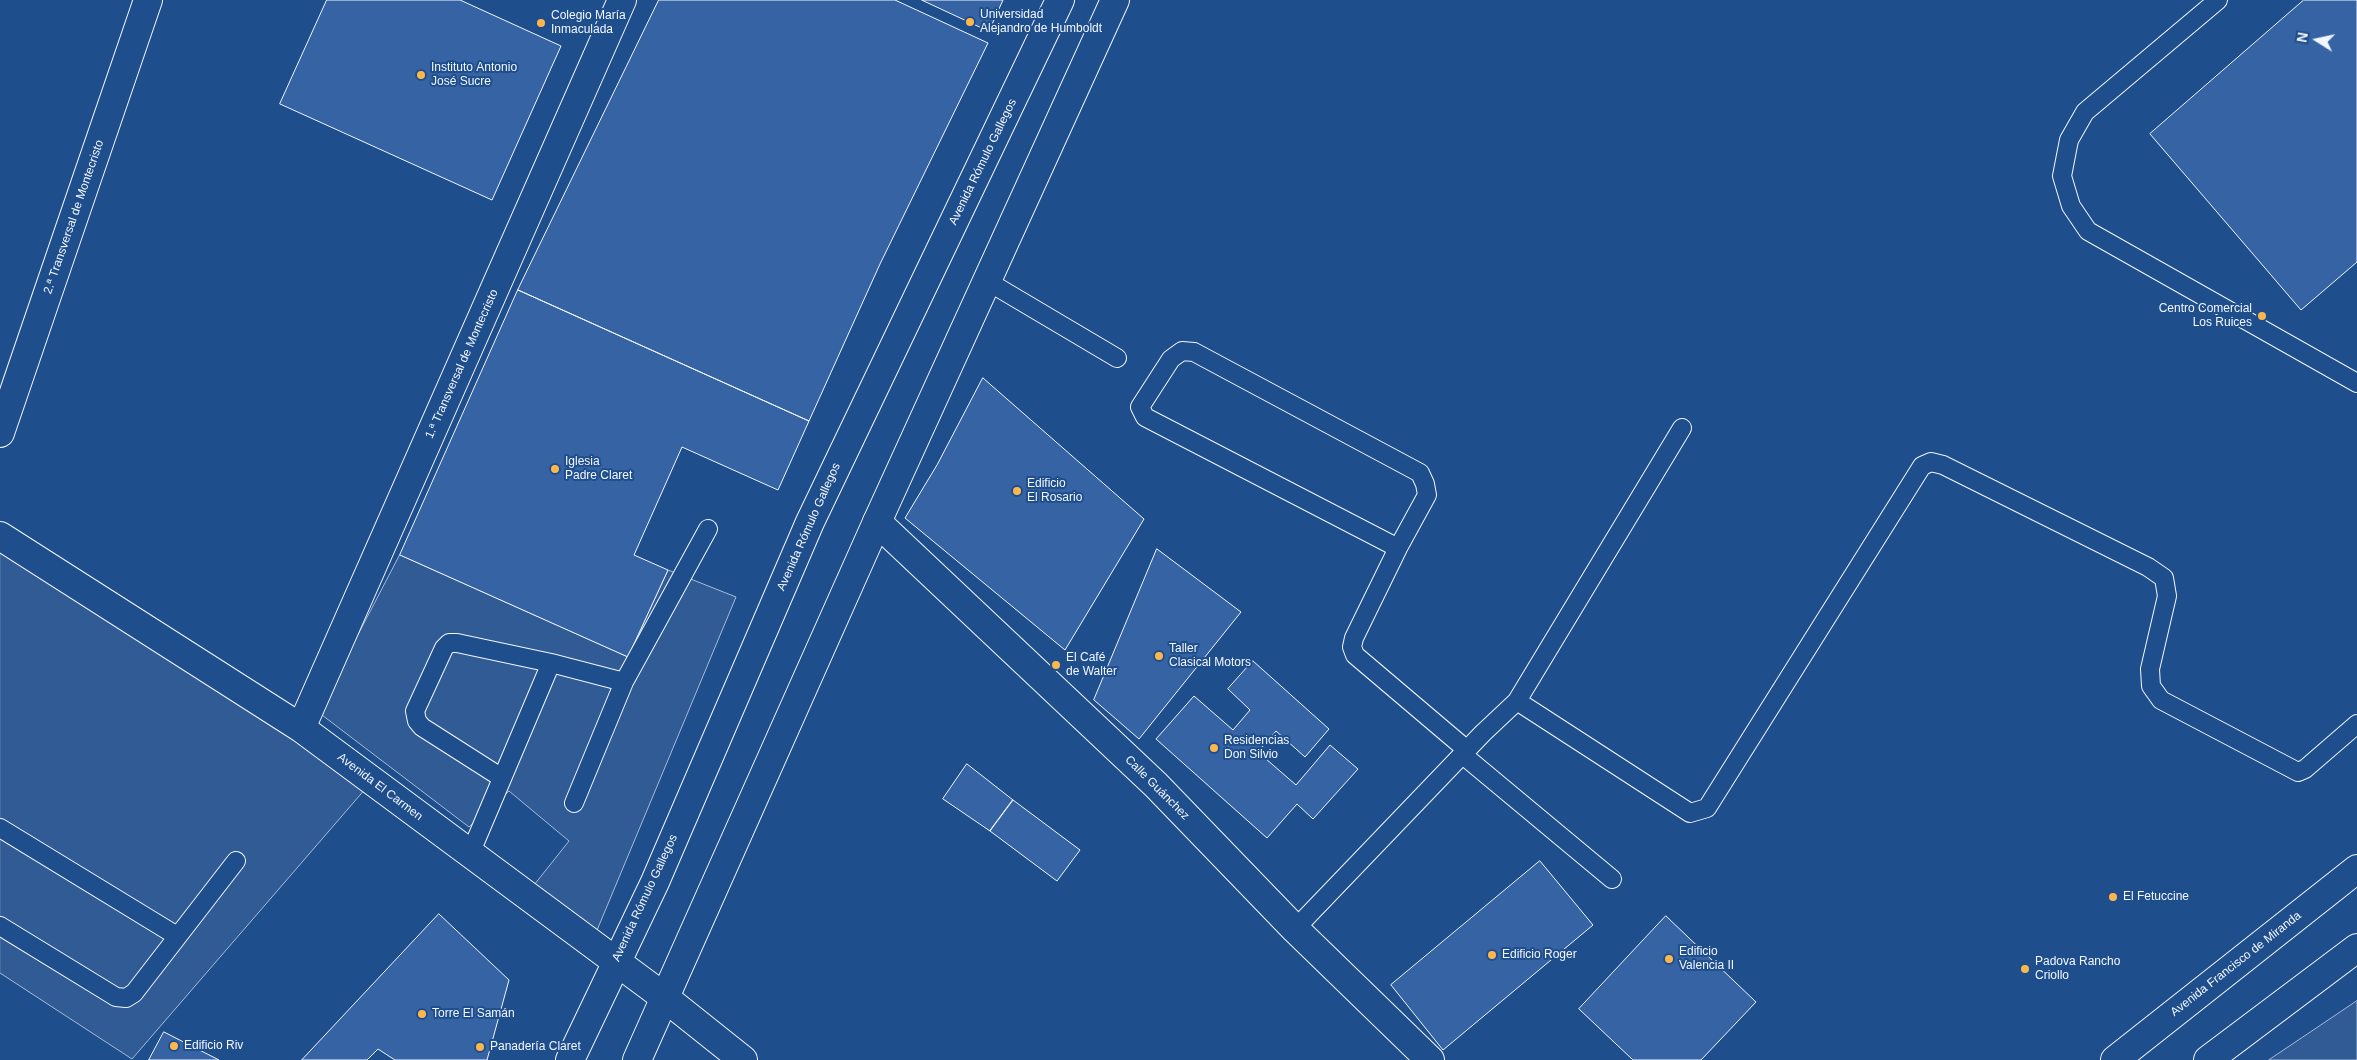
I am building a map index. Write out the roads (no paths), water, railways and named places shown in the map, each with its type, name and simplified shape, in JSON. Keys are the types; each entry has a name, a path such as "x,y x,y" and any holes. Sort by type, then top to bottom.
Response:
{"street":[{"name":"2.ª Transversal de Montecristo","path":"0,433 148,0"},
{"name":"1.ª Transversal de Montecristo","path":"301,728 622,0"},
{"name":"Avenida Rómulo Gallegos","path":"570,1060 658,873 810,522 1060,0"},
{"path":"636,1060 877,522 1115,0"},
{"name":"Calle Guánchez","path":"877,522 1156,785 1295,929 1430,1060"},
{"name":"Avenida El Carmen","path":"0,536 301,728 664,997 744,1060"},
{"name":"Avenida Francisco de Miranda","path":"2115,1060 2357,868"},
{"path":"2208,1060 2357,948"}],"lane":[{"path":"2218,0 2085,112 2070,140 2062,176 2071,206 2088,231 2357,383"},
{"path":"987,281 1117,358"},
{"path":"1398,548 1141,414 1140,407 1171,359 1182,351 1194,352 1420,473 1427,495 1398,548 1354,638 1352,647 1355,655 1465,753 1612,879"},
{"path":"1295,929 1517,701 1682,428"},
{"path":"1517,701 1690,813 1706,808 1922,466 1931,462 1943,465 2130,558 2164,578 2167,596 2150,669 2151,686 2161,700 2298,772 2305,769 2357,724"},
{"path":"574,803 624,682 708,529"},
{"path":"502,778 422,727 417,720 415,711 444,648 449,644 457,643 551,663 624,682"},
{"path":"470,854 551,663"},
{"path":"0,828 177,936"},
{"path":"0,926 116,997 126,998 134,994 236,861"}],"place":[{"name":"Universidad Alejandro de Humboldt","path":"970,22"},
{"name":"Colegio María Inmaculada","path":"541,23"},
{"name":"Instituto Antonio José Sucre","path":"421,75"},
{"name":"Centro Comercial Los Ruices","path":"2262,316"},
{"name":"Iglesia Padre Claret","path":"555,469"},
{"name":"Edificio El Rosario","path":"1017,491"},
{"name":"Taller Clasical Motors","path":"1159,656"},
{"name":"El Café de Walter","path":"1056,665"},
{"name":"Residencias Don Silvio","path":"1214,748"},
{"name":"El Fetuccine","path":"2113,897"},
{"name":"Edificio Roger","path":"1492,955"},
{"name":"Edificio Valencia II","path":"1669,959"},
{"name":"Padova Rancho Criollo","path":"2025,969"},
{"name":"Torre El Samán","path":"422,1014"},
{"name":"Edificio Riv","path":"174,1046"},
{"name":"Panadería Claret","path":"480,1047"}]}
